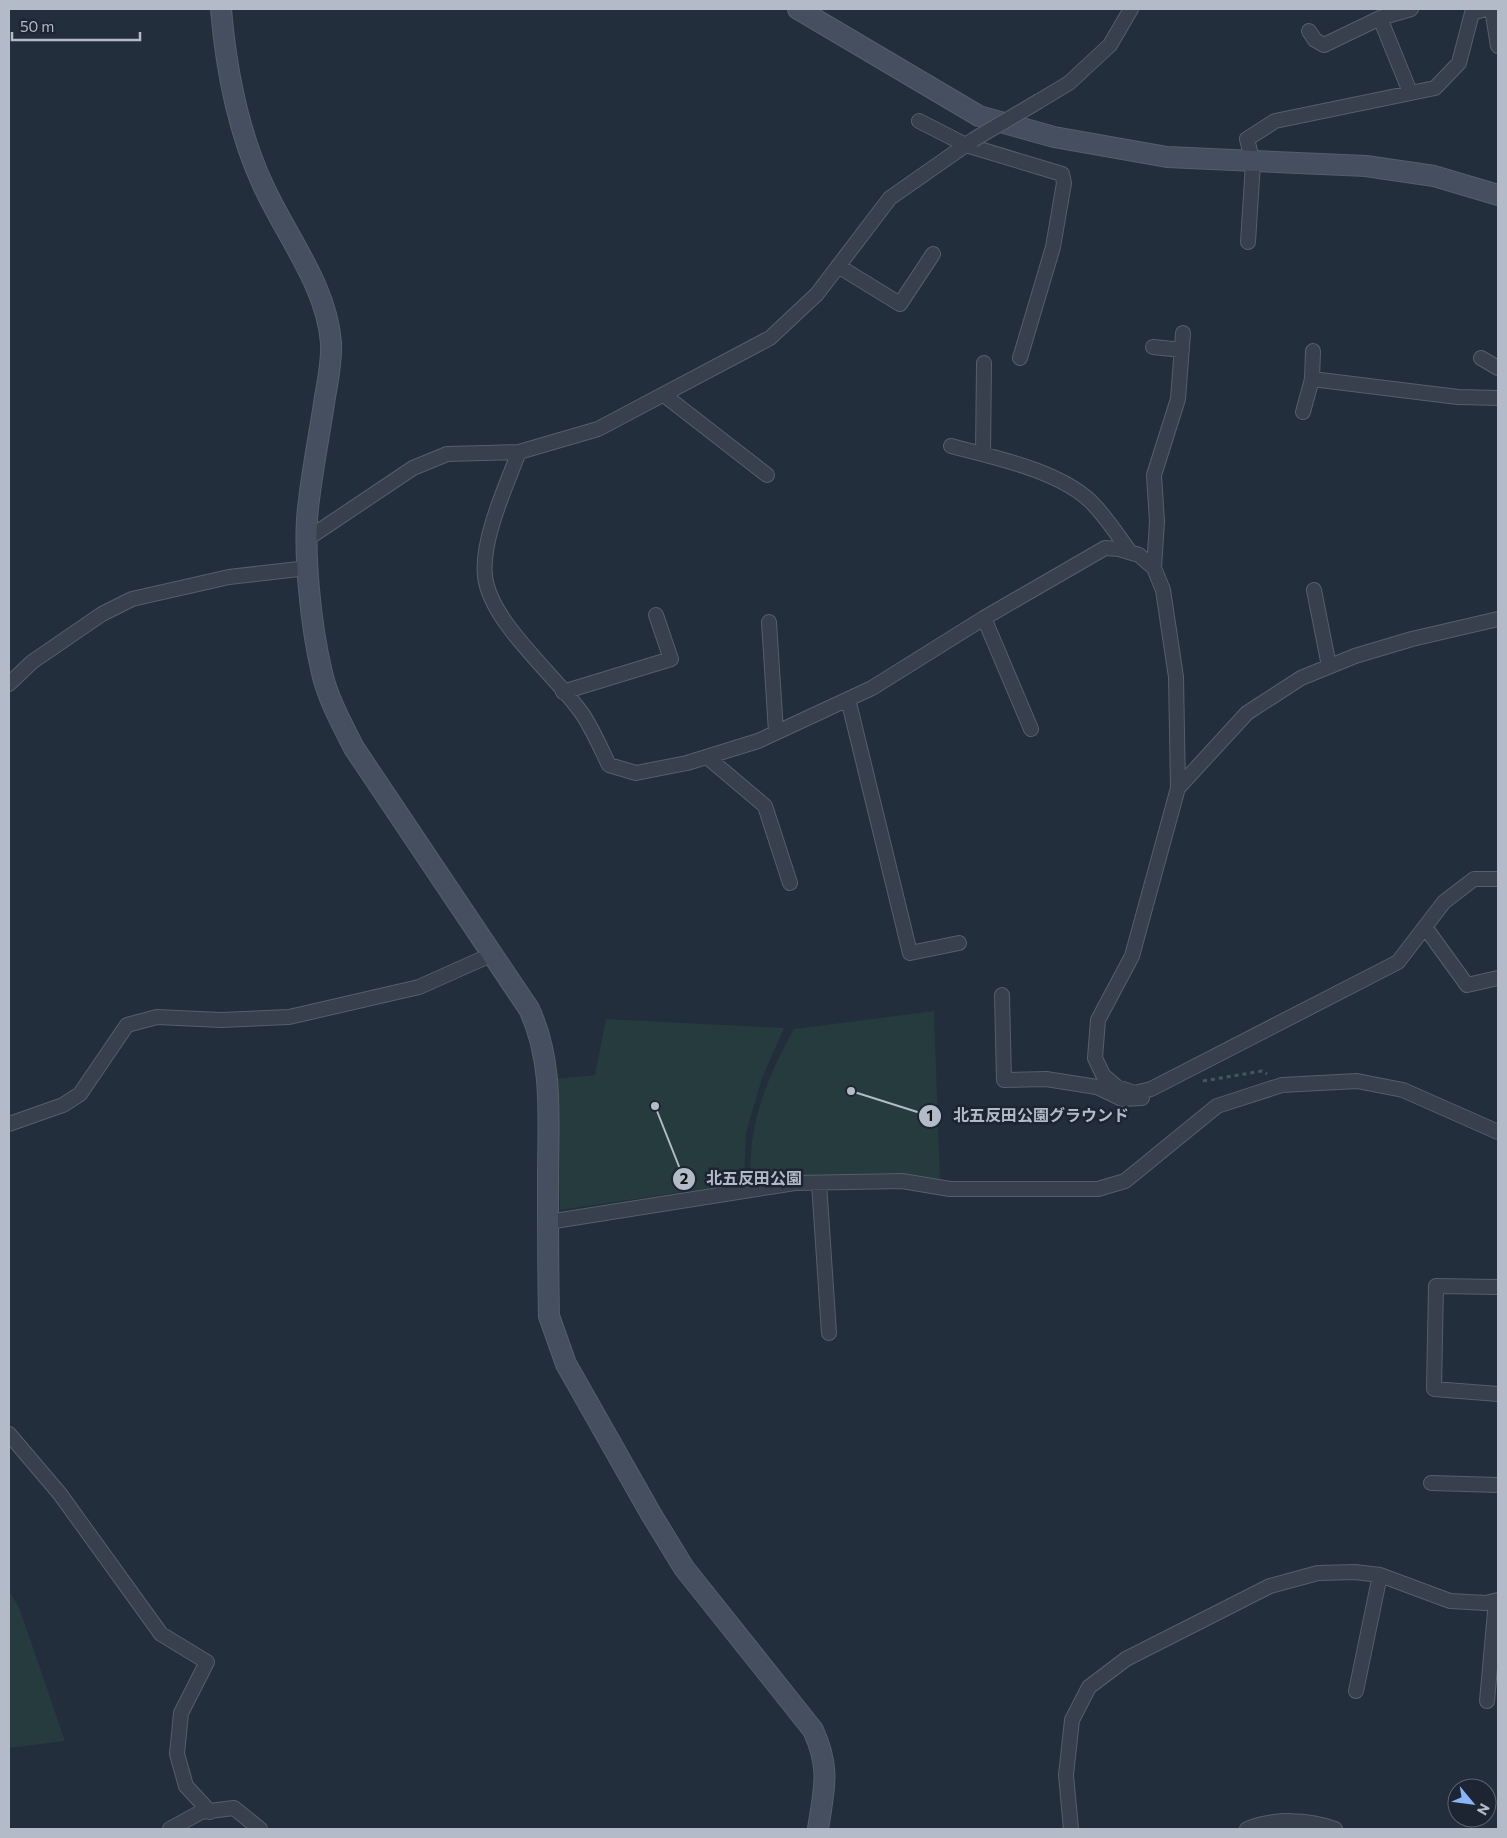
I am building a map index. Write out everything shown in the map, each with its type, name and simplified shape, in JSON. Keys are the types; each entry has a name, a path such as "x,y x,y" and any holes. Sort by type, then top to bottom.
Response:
{"street":[{"path":"221,9 224,53 237,114 245,139 262,184 324,307 331,343 330,366 308,502 308,568 322,674 337,714 354,748 529,1008 540,1031 546,1057 548,1098 549,1316 566,1364 650,1514 684,1568 813,1730 822,1751 825,1774 818,1829"},
{"path":"798,9 979,116 1054,137 1166,157 1254,163 1366,166 1434,176 1498,195"},
{"path":"307,539 412,468 447,454 519,452 598,429 770,338 817,294 890,198 970,143 1038,100 1069,83 1110,45 1131,9"},
{"path":"1309,31 1315,40 1324,45 1380,18 1411,9"},
{"path":"1248,242 1254,163 1248,139 1275,121 1435,88 1459,63 1472,13 1485,9"},
{"path":"1492,9 1498,46"},
{"path":"1380,18 1410,92"},
{"path":"919,121 970,143 1062,174 1064,183 1053,247 1020,358"},
{"path":"838,266 900,304 933,254"},
{"path":"1183,333 1178,399 1154,475 1157,522 1154,568 1163,590 1176,677 1178,788 1132,956 1098,1020 1096,1058 1103,1075 1117,1087 1135,1093 1145,1091 1398,962 1444,902 1474,879 1498,878"},
{"path":"1153,347 1182,350"},
{"path":"1303,412 1312,379 1314,351"},
{"path":"1481,358 1498,368"},
{"path":"983,454 984,363"},
{"path":"1312,379 1458,397 1498,398"},
{"path":"664,395 767,475"},
{"path":"951,446 983,454 1068,483 1094,505 1130,552"},
{"path":"519,452 499,501 488,545 485,577 496,606 523,645 583,715 609,766 636,773 707,757 758,741 872,688 984,618 1105,548 1119,549 1138,555 1154,568"},
{"path":"9,684 32,662 55,646 102,614 132,599 229,577 308,568"},
{"path":"1314,590 1329,666"},
{"path":"563,692 671,658 656,615"},
{"path":"984,618 1031,729"},
{"path":"1178,788 1247,713 1301,678 1355,656 1412,639 1498,619"},
{"path":"769,622 776,732"},
{"path":"848,699 910,953 959,943"},
{"path":"707,757 765,806 790,883"},
{"path":"1425,927 1467,985 1498,978"},
{"path":"9,1124 63,1104 80,1094 127,1026 157,1017 221,1020 289,1017 419,987 493,954"},
{"path":"1002,995 1004,1080 1046,1079 1096,1088 1122,1099 1142,1098 1145,1091"},
{"path":"548,1222 795,1183 902,1181 950,1189 1098,1189 1125,1181 1217,1106 1282,1085 1357,1080 1403,1090 1498,1132"},
{"path":"819,1183 829,1333"},
{"path":"1498,1287 1436,1286 1434,1390 1498,1394"},
{"path":"9,1434 60,1494 161,1634 207,1662 181,1713 177,1754 186,1786 210,1812"},
{"path":"1432,1483 1498,1485"},
{"path":"1071,1829 1066,1774 1072,1720 1088,1687 1126,1659 1270,1586 1318,1573 1355,1572 1380,1575 1450,1600 1486,1603 1497,1600 1487,1701"},
{"path":"1356,1691 1380,1575"},
{"path":"170,1829 201,1812 234,1808 260,1829"},
{"path":"1247,1829 1284,1821 1310,1823 1335,1829"}],"path":[{"path":"1197,1082 1262,1071 1282,1085"}],"green space":[{"path":"934,1011 940,1179 885,1173 751,1182 752,1141 761,1102 775,1065 794,1029"},
{"path":"606,1019 784,1028 762,1078 746,1133 744,1183 560,1210 555,1079 595,1075"},
{"path":"9,1590 20,1610 65,1741 9,1748"}],"place":[{"name":"北五反田公園グラウンド","path":"851,1091"},
{"name":"北五反田公園","path":"655,1106"}]}
